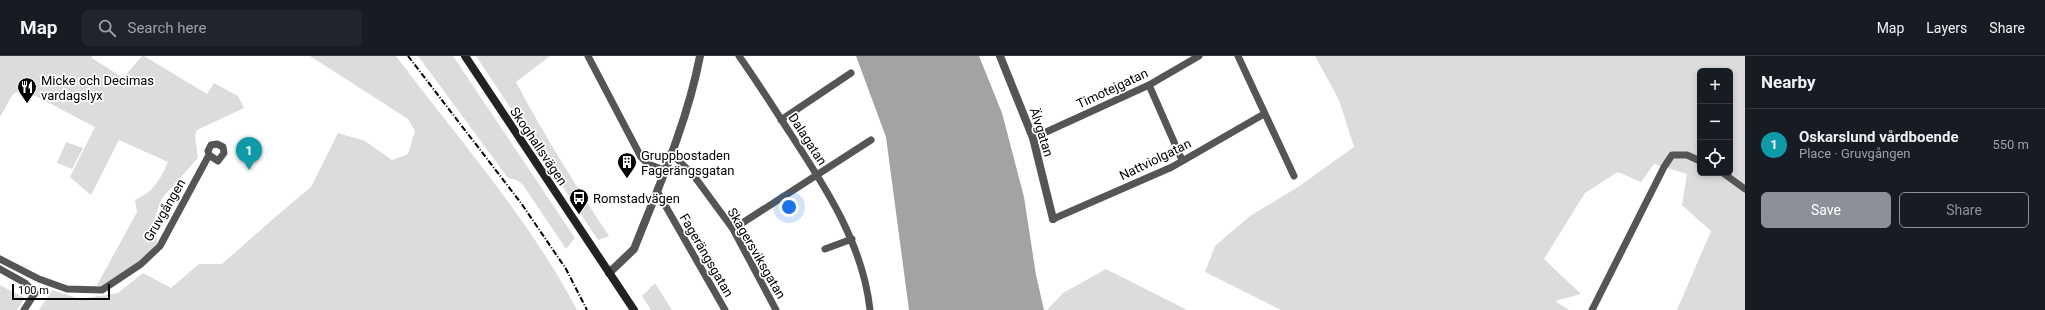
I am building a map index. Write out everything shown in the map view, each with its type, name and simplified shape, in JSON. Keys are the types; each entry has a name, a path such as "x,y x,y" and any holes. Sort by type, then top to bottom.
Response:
{"main road":[{"name":"Skoghallsvägen","path":"465,56 634,310"}],"street":[{"path":"588,56 641,157 648,164 664,170"},
{"path":"610,273 634,249 683,121 696,80 700,56"},
{"name":"Dalagatan","path":"741,56 817,174 852,239 868,289 870,310"},
{"name":"Älvgatan","path":"1000,56 1033,138 1053,219"},
{"name":"Timotejgatan","path":"1033,138 1149,85 1199,56"},
{"path":"1238,56 1294,176"},
{"path":"781,120 851,73"},
{"path":"1149,85 1182,160"},
{"name":"Nattviolgatan","path":"1053,219 1172,166 1266,117"},
{"path":"733,229 871,140"},
{"name":"Skagersviksgatan","path":"671,153 694,176 733,229 776,310"},
{"name":"Gruvgången","path":"0,259 39,279 67,289 102,290 141,264 160,246 209,155"},
{"path":"1592,310 1664,167 1672,155 1687,155 1697,160"},
{"path":"1727,176 1745,189"},
{"name":"Fagerängsgatan","path":"657,191 725,310"},
{"path":"825,250 852,239"},
{"path":"0,269 25,283 35,293 24,310"}],"shaded area":[{"path":"0,56 92,56 92,58 123,78 142,56 144,56 207,94 214,83 238,96 244,108 197,130 195,135 198,158 162,198 155,217 157,243 142,260 102,288 97,285 137,212 135,200 147,193 155,185 168,162 119,140 91,195 70,177 95,127 22,89 13,94 0,117"},
{"path":"310,56 396,56 515,211 558,276 577,310 39,310 52,290 80,299 118,293 143,273 171,288 199,264 222,264 311,187 338,133 365,141 392,160 408,154 415,131 408,119"},
{"path":"418,56 453,56 575,238 566,249 523,185 517,180 508,178"},
{"path":"476,56 550,56 516,82 561,160 609,236 598,240"},
{"path":"856,56 979,56 1002,113 1024,197 1036,275 1044,310 909,310 886,137"},
{"path":"1315,56 1745,56 1745,310 1677,310 1711,231 1682,205 1687,174 1654,164 1641,182 1618,172 1585,193 1544,259 1581,294 1555,301 1569,310 1281,310 1205,272 1215,246 1250,216 1298,187 1354,147 1339,100"},
{"path":"66,142 83,148 72,169 57,163"},
{"path":"1106,269 1187,310 1047,310 1063,293"},
{"path":"655,283 672,310 651,310 642,296"},
{"path":"0,285 25,298 17,310 0,310"}],"railway":[{"path":"408,56 521,203 566,269 587,310"}],"place":[{"name":"Micke och Decimas vardagslyx","path":"27,104"},
{"name":"Oskarslund vårdboende","path":"249,170"},
{"name":"Gruppbostaden Fagerängsgatan","path":"627,179"},
{"name":"Romstadvägen","path":"579,215"}]}
